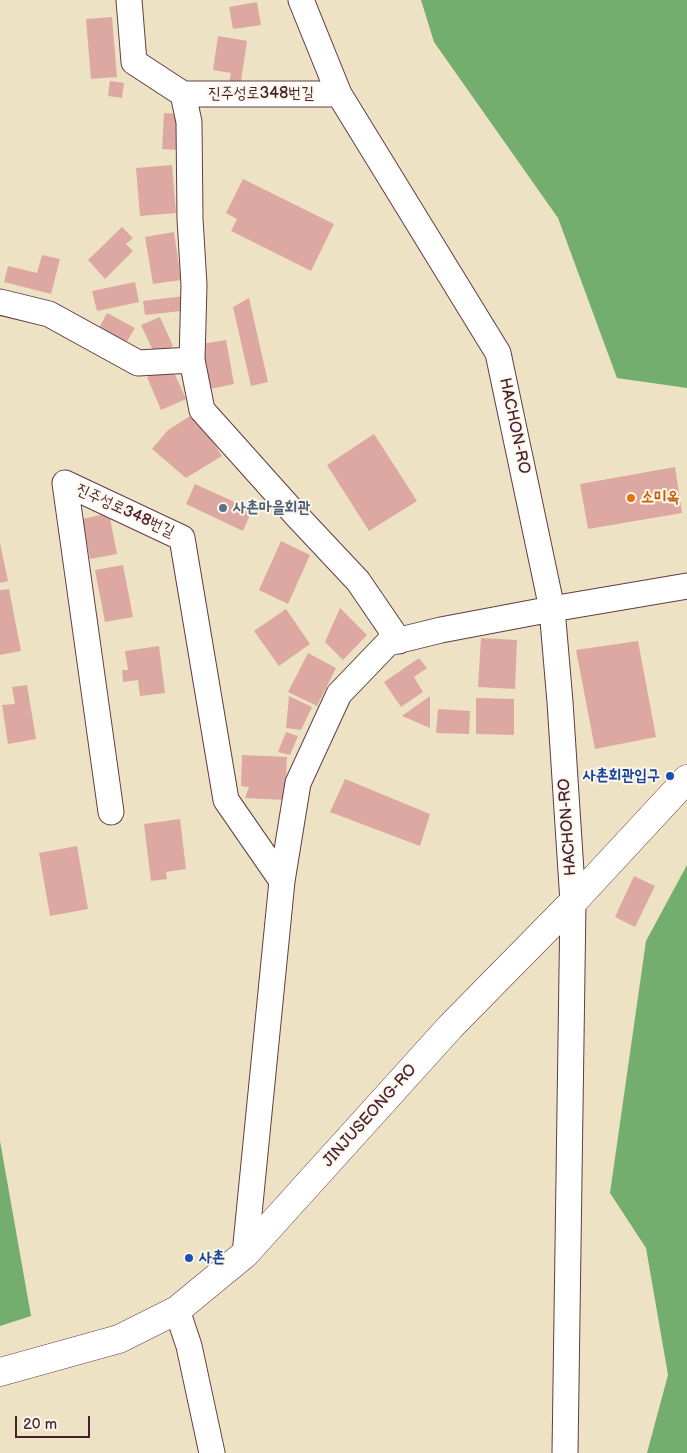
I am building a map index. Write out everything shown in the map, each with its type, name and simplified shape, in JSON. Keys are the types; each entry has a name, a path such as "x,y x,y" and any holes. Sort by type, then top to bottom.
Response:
{"main road":[{"name":"JINJUSEONG-RO","path":"0,1372 119,1339 177,1310 245,1254 451,1026 573,902 687,779"}],"street":[{"path":"130,0 134,62 183,94"},
{"name":"HACHON-RO","path":"301,0 339,94 498,353 552,609 573,902 565,1453"},
{"name":"진주성로348번길","path":"339,94 183,94 189,122 190,219 194,285 192,360 202,410 358,581 399,641"},
{"path":"0,302 49,314 138,364 192,360"},
{"name":"진주성로348번길","path":"112,812 65,484 182,538 226,800 282,881"},
{"path":"245,1254 282,881 298,783 339,694 388,643 441,630 687,586"},
{"path":"177,1310 189,1346 212,1453"}],"green space":[{"path":"421,0 687,0 687,388 617,378 558,218 434,42"},
{"path":"687,865 687,1453 647,1453 668,1375 646,1248 610,1193 646,941"},
{"path":"0,1141 31,1316 0,1326"}],"building":[{"path":"257,2 261,25 233,29 229,7"},
{"path":"112,17 117,77 91,79 86,19"},
{"path":"218,36 247,41 241,81 229,84 231,73 213,70"},
{"path":"110,81 124,83 122,98 108,96"},
{"path":"164,113 182,114 181,150 162,149"},
{"path":"172,165 176,213 140,216 136,168"},
{"path":"243,179 334,224 311,271 231,231 237,219 226,213"},
{"path":"122,227 133,238 126,244 133,251 105,279 88,260"},
{"path":"174,232 181,280 153,284 145,237"},
{"path":"42,255 60,259 51,294 4,282 8,266 37,273"},
{"path":"135,282 139,302 97,311 92,291"},
{"path":"184,296 181,311 145,315 143,301"},
{"path":"249,298 268,382 251,386 233,307"},
{"path":"107,313 135,328 126,343 99,328"},
{"path":"160,317 173,346 155,355 141,325"},
{"path":"226,340 234,384 210,389 202,344"},
{"path":"171,366 186,399 161,410 147,377"},
{"path":"195,413 222,456 186,478 152,449 168,430"},
{"path":"374,434 417,501 369,531 327,465"},
{"name":"소미옥","path":"675,467 682,513 588,529 580,484"},
{"path":"195,484 252,510 243,531 186,504"},
{"path":"109,513 117,554 90,559 82,519"},
{"path":"281,541 310,555 288,604 259,590"},
{"path":"0,543 8,581 0,583"},
{"path":"123,565 133,617 105,622 95,570"},
{"path":"9,589 21,651 0,655 0,590"},
{"path":"340,608 367,635 343,660 325,642"},
{"path":"286,609 310,644 279,666 254,631"},
{"path":"481,638 517,640 515,689 478,687"},
{"path":"638,641 656,737 595,749 576,650"},
{"path":"159,646 165,693 140,696 138,680 123,682 122,670 128,670 125,651"},
{"path":"308,653 336,668 317,706 288,692"},
{"path":"419,658 427,668 414,677 423,692 401,707 384,682"},
{"path":"27,685 36,739 8,744 2,705 15,704 12,687"},
{"path":"289,696 312,707 301,730 286,728"},
{"path":"430,696 430,728 402,716"},
{"path":"476,698 514,699 514,735 476,734"},
{"path":"438,709 470,711 469,734 436,733"},
{"path":"286,732 298,736 290,755 278,752"},
{"path":"242,755 287,757 285,800 245,798 249,787 241,786"},
{"path":"345,779 430,814 420,846 330,812"},
{"path":"180,819 186,869 166,872 167,879 151,881 144,824"},
{"path":"77,846 88,909 50,916 39,853"},
{"path":"634,876 655,886 635,927 615,917"}],"place":[{"name":"소미옥","path":"631,498"},
{"name":"사촌마을회관","path":"223,508"},
{"name":"사촌회관입구","path":"670,776"},
{"name":"사촌","path":"189,1258"}]}
